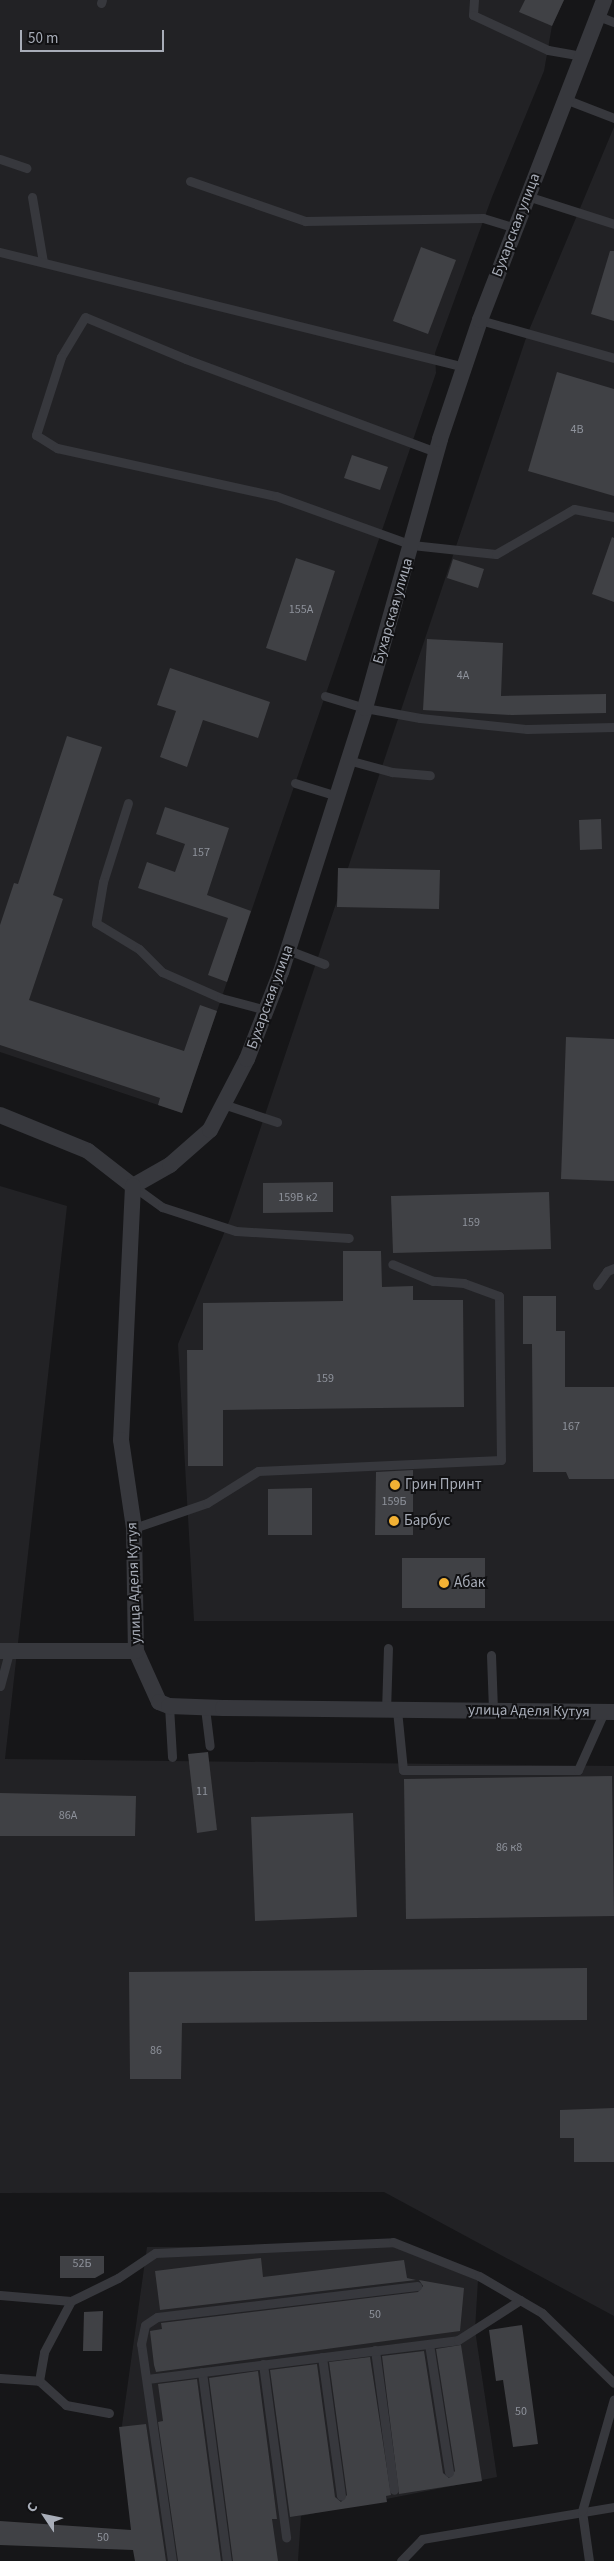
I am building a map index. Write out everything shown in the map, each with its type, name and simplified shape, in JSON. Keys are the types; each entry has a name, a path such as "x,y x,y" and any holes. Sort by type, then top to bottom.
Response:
{"street":[{"name":"Бухарская улица","path":"133,1186 170,1165 210,1130 266,1010 288,950 365,708 412,545 436,452 464,367 527,196 604,0"},
{"path":"0,1116 88,1151 133,1186"},
{"name":"улица Аделя Кутуя","path":"133,1186 121,1440 134,1528 136,1651 159,1702 169,1706 205,1708 493,1709 609,1712"},
{"path":"5,1652 136,1651"}],"lane":[{"path":"474,0 473,15 548,50 582,56"},
{"path":"598,16 614,22"},
{"path":"565,99 614,118"},
{"path":"0,159 26,168"},
{"path":"190,181 305,221 483,218 515,228"},
{"path":"527,196 614,224"},
{"path":"32,197 43,262"},
{"path":"0,252 464,367"},
{"path":"436,452 186,359 84,317 61,356 36,435 57,448 276,496 412,545 496,554 574,509 614,517"},
{"path":"480,320 614,358"},
{"path":"325,696 365,708 527,729 614,728"},
{"path":"348,760 392,772 430,775"},
{"path":"295,783 337,796"},
{"path":"128,803 102,882 96,923 139,949 162,972 221,998 266,1010"},
{"path":"288,950 324,964"},
{"path":"223,1104 277,1122"},
{"path":"133,1186 162,1208 236,1231 349,1238"},
{"path":"134,1528 207,1503 258,1470 501,1460 499,1296 464,1283 433,1281 392,1264"},
{"path":"597,1285 606,1271 614,1268"},
{"path":"388,1648 391,1710 403,1770 578,1770 609,1712"},
{"path":"0,1686 5,1652"},
{"path":"492,1655 493,1709"},
{"path":"169,1706 172,1757"},
{"path":"205,1708 210,1746"},
{"path":"0,2295 70,2301 118,2278 156,2253 393,2242 479,2276 542,2313 614,2383"},
{"path":"172,2561 141,2344 145,2325 157,2317 417,2286"},
{"path":"147,2379 458,2340 520,2300"},
{"path":"39,2381 44,2352 70,2301"},
{"path":"429,2344 449,2472"},
{"path":"375,2350 394,2490"},
{"path":"322,2357 341,2496"},
{"path":"263,2364 286,2537"},
{"path":"202,2372 226,2561"},
{"path":"0,2378 39,2381 66,2405 109,2413"},
{"path":"589,2561 582,2511 614,2399"},
{"path":"401,2561 422,2539 614,2507"}],"shaded area":[{"path":"0,0 564,0 552,26 544,71 492,197 435,353 436,373 182,1113 0,1052"},
{"path":"614,127 614,1621 194,1621 178,1344 230,1219 527,335"},
{"path":"0,1186 67,1206 5,1759 614,1766 614,2316 384,2192 0,2193"},
{"path":"147,2247 414,2247 478,2280 475,2330 497,2477 301,2516 298,2561 138,2561 122,2425"}],"building":[{"path":"525,0 564,0 552,26 519,12"},
{"path":"421,247 456,260 428,334 393,321"},
{"path":"610,251 614,251 614,321 591,314"},
{"path":"557,372 614,389 614,496 528,471"},
{"path":"352,455 388,467 380,490 344,478"},
{"path":"612,537 614,538 614,602 592,594"},
{"path":"296,558 335,571 306,661 266,648"},
{"path":"453,559 484,569 478,588 447,578"},
{"path":"427,639 503,643 501,696 606,694 606,713 512,715 423,710"},
{"path":"170,668 270,702 258,738 203,720 187,767 160,757 176,711 157,705"},
{"path":"67,736 102,747 53,895 63,899 29,1000 184,1051 200,1005 217,1011 182,1113 158,1105 160,1098 0,1045 0,925 14,883 18,884"},
{"path":"165,807 229,828 207,895 251,911 227,982 208,975 228,918 138,888 147,862 175,872 185,844 156,834"},
{"path":"601,819 602,849 580,850 579,820"},
{"path":"338,868 440,870 439,909 337,907"},
{"path":"566,1037 614,1039 614,1181 561,1179"},
{"path":"333,1182 333,1212 263,1213 263,1183"},
{"path":"549,1192 551,1249 393,1253 391,1196"},
{"path":"343,1251 381,1251 382,1287 413,1286 413,1300 463,1300 464,1407 223,1410 223,1466 188,1466 187,1350 203,1350 203,1303 343,1301"},
{"path":"523,1296 556,1296 556,1331 565,1331 565,1387 614,1387 614,1479 569,1479 566,1472 533,1472 532,1344 523,1344"},
{"path":"413,1470 413,1535 375,1535 376,1472"},
{"path":"312,1488 312,1535 268,1535 268,1489"},
{"name":"Абак","path":"402,1558 485,1558 485,1608 402,1608"},
{"path":"208,1752 217,1830 197,1833 188,1754"},
{"path":"612,1776 614,1916 406,1919 404,1779"},
{"path":"0,1793 136,1796 135,1836 0,1836"},
{"path":"353,1813 357,1917 255,1921 251,1817"},
{"path":"587,1968 587,2020 182,2023 181,2079 130,2079 129,1972"},
{"path":"614,2108 614,2162 574,2162 574,2138 560,2138 560,2110"},
{"path":"60,2256 104,2256 104,2273 95,2278 60,2278"},
{"path":"261,2258 263,2277 404,2260 407,2278 416,2280 160,2310 155,2271"},
{"path":"419,2280 464,2288 460,2331 156,2372 150,2331 162,2329 161,2323 418,2292 423,2286"},
{"path":"103,2311 102,2351 83,2351 84,2312"},
{"path":"522,2325 538,2444 513,2447 503,2380 496,2381 489,2330"},
{"path":"461,2345 482,2481 399,2494 382,2356 424,2351 443,2473 449,2478 455,2471 436,2349"},
{"path":"370,2357 391,2495 386,2496 387,2502 290,2517 270,2370 317,2364 335,2497 341,2502 347,2495 329,2362"},
{"path":"258,2371 277,2519 272,2519 278,2561 233,2561 209,2378"},
{"path":"197,2379 221,2561 178,2561 158,2422 163,2421 158,2384"},
{"path":"146,2424 166,2561 135,2561 133,2550 0,2545 0,2521 131,2530 119,2427"}],"place":[{"name":"Грин Принт","path":"395,1485"},
{"name":"Барбус","path":"394,1521"},
{"name":"Абак","path":"444,1583"}]}
